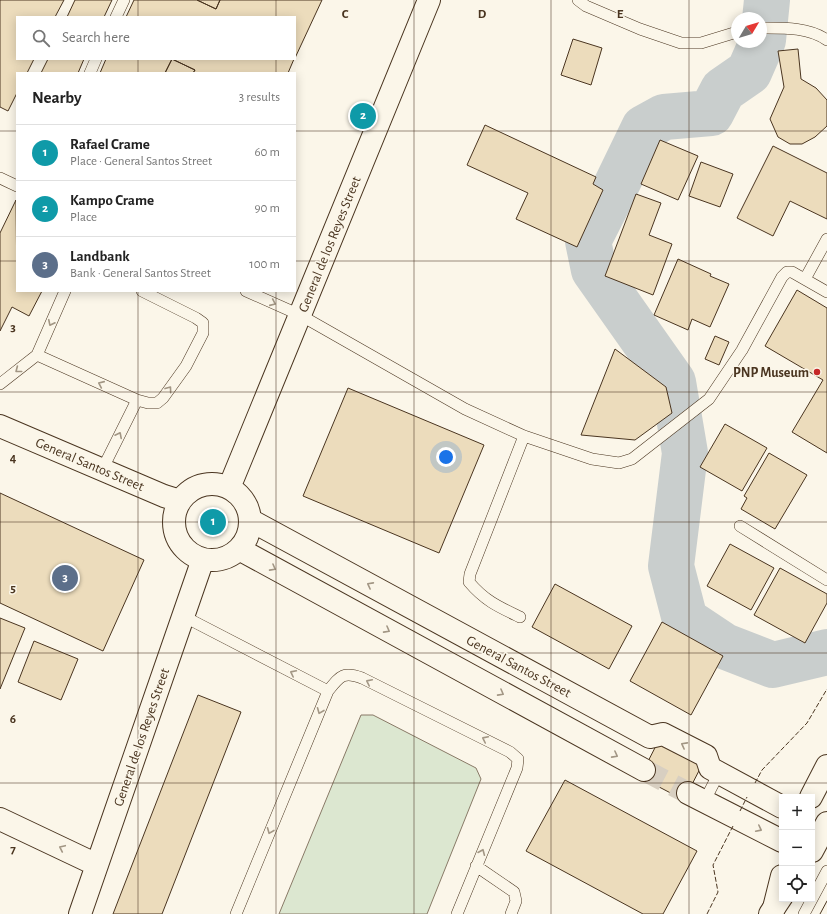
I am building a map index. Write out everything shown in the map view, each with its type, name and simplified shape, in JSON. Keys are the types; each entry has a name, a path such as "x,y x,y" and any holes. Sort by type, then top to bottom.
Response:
{"main road":[{"name":"General de los Reyes Street","path":"229,488 429,0"},
{"name":"General Santos Street","path":"0,426 164,496 180,501"},
{"path":"206,484 222,485 229,488 238,494 248,511 250,520 247,536 239,549 233,554 218,560 203,559 190,553 184,548 176,536 174,514 180,501 191,490 198,486 206,484"},
{"name":"General Santos Street","path":"250,520 654,739 663,734 706,756 711,769 779,805"},
{"path":"239,549 644,770"},
{"name":"General de los Reyes Street","path":"80,914 203,559"},
{"path":"414,645 428,617"},
{"path":"577,734 592,705"},
{"path":"812,794 827,766"},
{"path":"696,798 779,840"},
{"path":"0,820 97,865"},
{"path":"815,846 827,823"},
{"path":"775,906 779,889"}],"lane":[{"path":"116,16 124,0"},
{"path":"578,0 586,6 640,29 681,43 701,43 731,34"},
{"path":"767,28 786,28 818,34 827,40"},
{"path":"90,72 96,60"},
{"path":"0,178 16,186"},
{"path":"805,279 827,239"},
{"path":"248,292 300,315 465,409 524,436 592,459 619,463 632,459 709,399 742,350 782,277 787,272 792,272 827,292"},
{"path":"0,384 37,355 65,292"},
{"path":"37,355 137,400 148,403 157,403 163,398 186,366 203,333 203,323 144,292"},
{"path":"102,470 137,400"},
{"path":"520,617 492,604 469,582 470,574 524,436"},
{"path":"740,526 827,580"},
{"path":"183,616 328,691"},
{"path":"236,914 328,691 339,677 348,675 355,676 510,752 518,759 517,768 457,914"},
{"path":"696,798 711,769"},
{"path":"476,866 514,892 516,901 511,914"},
{"path":"804,914 827,871"}],"green space":[{"path":"361,715 373,715 476,768 481,779 427,914 279,914"}],"building":[{"path":"0,0 64,0 56,16 16,16 16,60 34,60 28,72 16,72 16,95 8,111 0,107"},
{"path":"75,0 112,0 104,16 67,16"},
{"path":"134,0 197,0 216,9 220,0 322,0 296,56 296,16 126,16"},
{"path":"197,0 220,0 216,9"},
{"path":"573,39 602,48 591,85 561,75"},
{"path":"798,49 801,79 816,88 827,100 827,126 815,137 802,144 790,144 778,137 770,119 784,87 778,51"},
{"path":"48,60 84,60 78,72 42,72"},
{"path":"106,60 172,60 166,72 100,72"},
{"path":"172,60 195,70 194,72 166,72"},
{"path":"174,60 294,60 288,72 194,72 195,70"},
{"path":"485,125 596,177 593,184 603,190 577,247 516,219 528,193 467,165"},
{"path":"660,140 698,156 678,200 641,184"},
{"path":"773,146 827,173 827,219 790,201 773,236 737,218"},
{"path":"701,162 733,174 720,207 689,196"},
{"path":"636,194 661,203 649,235 672,244 653,295 605,276"},
{"path":"16,200 16,292 41,292 29,316 12,307 0,331 0,233"},
{"path":"678,259 729,284 710,327 692,319 688,330 654,315"},
{"path":"797,290 827,308 827,453 792,432 823,380 765,346"},
{"path":"715,336 729,342 719,365 705,359"},
{"path":"615,349 666,387 672,413 635,440 581,435"},
{"path":"348,388 484,445 439,553 303,496"},
{"path":"725,424 767,448 742,491 700,467"},
{"path":"769,453 807,475 775,529 741,509 747,498 744,496"},
{"path":"0,493 144,560 103,651 0,603"},
{"path":"730,544 774,568 751,610 707,586"},
{"path":"780,568 827,594 827,603 805,643 754,615"},
{"path":"555,584 632,626 609,669 532,627"},
{"path":"0,618 25,628 0,689"},
{"path":"662,622 723,656 691,715 630,681"},
{"path":"34,641 78,659 61,700 18,682"},
{"path":"198,695 241,712 162,914 113,914"},
{"path":"661,736 705,759 684,800 640,777"},
{"path":"565,780 697,851 663,914 643,914 526,851"}],"waterway":[{"path":"767,0 763,40 749,72 723,90 711,113 664,117 644,128 588,241 594,270 673,382 685,453 671,566 685,620 724,646 773,665 827,652"}],"tunnel":[{"path":"644,770 688,793"}],"tram line":[{"path":"820,914 827,901"}],"fence":[{"path":"755,783 762,770 807,723 827,689"},
{"path":"740,811 747,797"},
{"path":"707,914 718,892 713,865 733,826"}],"place":[{"name":"Kampo Crame","path":"363,116"},
{"name":"PNP Museum","path":"817,372"},
{"name":"Rafael Crame","path":"213,522"},
{"name":"Landbank","path":"65,578"}]}
